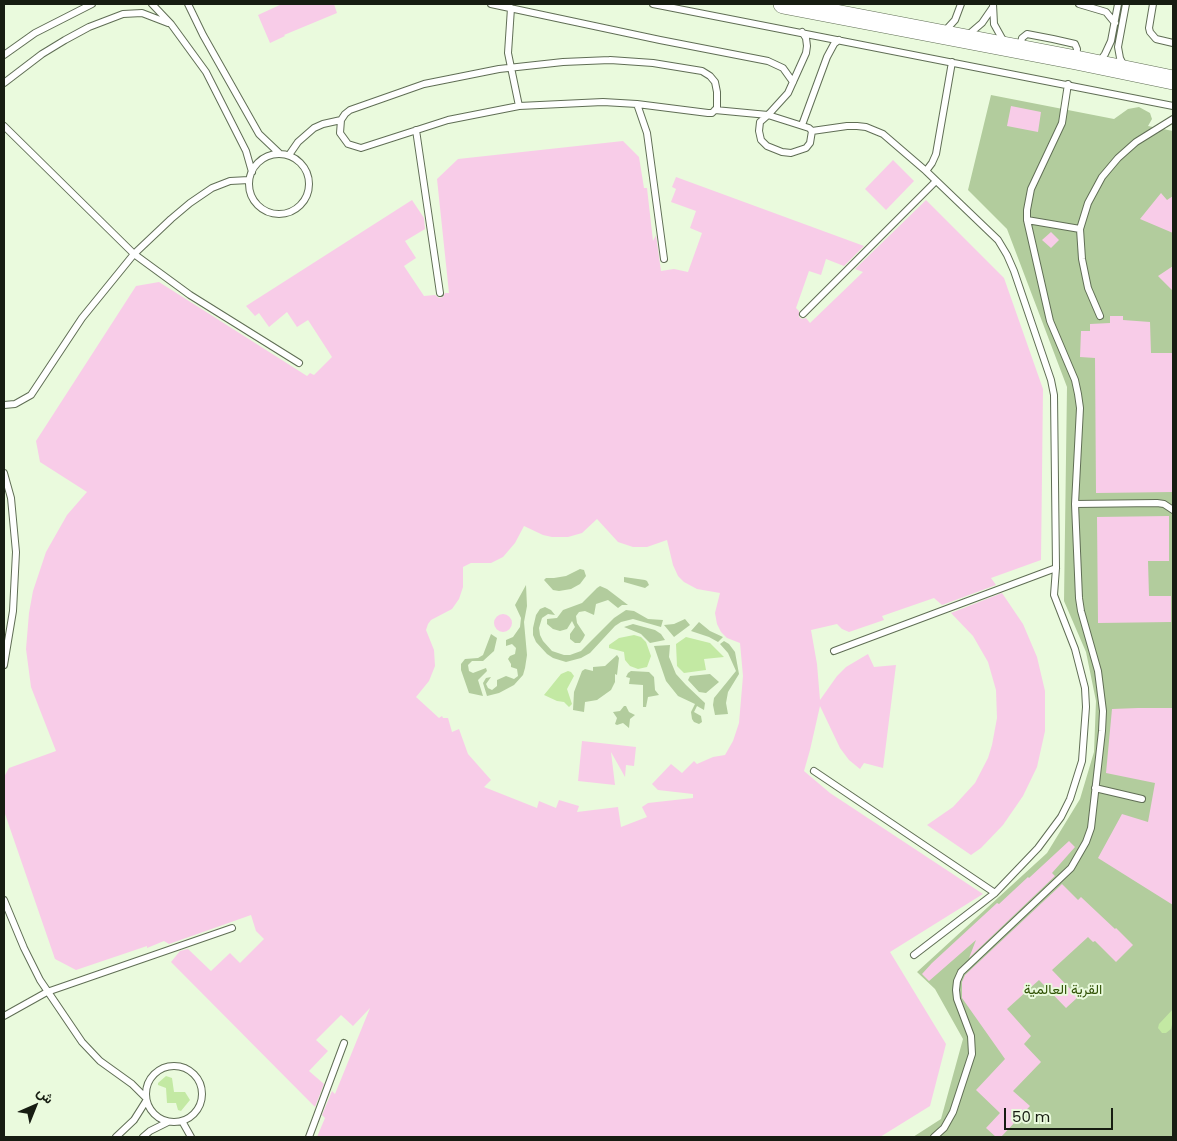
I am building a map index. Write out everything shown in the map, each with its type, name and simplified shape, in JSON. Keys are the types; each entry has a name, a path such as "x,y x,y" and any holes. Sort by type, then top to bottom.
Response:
{"street":[{"path":"783,4 1173,80"}],"lane":[{"path":"4,55 35,33 92,4"},
{"path":"152,4 171,24 206,72 246,151 252,172"},
{"path":"491,4 768,61 784,68 793,82"},
{"path":"654,4 1173,106"},
{"path":"942,34 955,20 962,4"},
{"path":"1079,4 1102,7 1115,23"},
{"path":"1095,64 1109,48 1118,4"},
{"path":"1126,4 1118,47 1120,58 1128,71"},
{"path":"1153,4 1150,32 1156,39 1173,43"},
{"path":"191,5 258,134 279,153"},
{"path":"962,38 976,29 993,5"},
{"path":"993,5 996,30 1014,48"},
{"path":"511,8 508,43 510,67 519,106"},
{"path":"4,83 35,59 65,40 89,27 123,14 142,12 171,24"},
{"path":"802,32 806,38 807,46 793,82 784,99 760,122 759,136 761,140 774,150 791,152 806,148 810,143 812,131"},
{"path":"802,125 826,57 834,44 839,40"},
{"path":"715,110 717,104 715,82 702,71 653,63 610,60 563,62 464,74 424,84 350,110 341,120 340,133 343,140 354,147 361,148 448,120 519,106 603,102 637,104 708,113 715,110 768,115 802,125 812,131 847,126 866,127 890,139 998,240 1007,255 1051,380 1054,396 1056,568 1054,588 1056,601 1075,649 1084,688 1086,707 1082,761 1070,799 1050,833 1013,876 995,893 914,955"},
{"path":"926,171 936,154 952,62"},
{"path":"934,1137 944,1128 953,1112 972,1054 971,1036 957,999 957,981 961,972 1071,868 1080,855 1091,828 1102,731 1102,691 1078,598 1075,504 1080,408 1075,380 1050,320 1027,220 1031,189 1062,123 1068,84"},
{"path":"637,104 647,133 664,259"},
{"path":"1100,316 1084,273 1082,259 1080,228 1088,203 1118,158 1136,142 1173,119"},
{"path":"289,155 298,142 314,128 341,120"},
{"path":"4,126 134,254 190,295 299,363"},
{"path":"416,130 440,293"},
{"path":"279,153 289,155 298,160 305,168 309,183 306,198 300,206 291,212 281,214 270,213 261,208 252,195 249,180 256,164 263,158 279,153"},
{"path":"4,405 15,404 31,395 82,318 134,254 184,208 212,188 230,181 249,180"},
{"path":"803,314 936,181"},
{"path":"1027,220 1080,228"},
{"path":"4,473 12,507 16,561 14,611 4,665"},
{"path":"1075,504 1157,502 1173,510"},
{"path":"834,652 1056,568"},
{"path":"814,772 995,893"},
{"path":"1095,788 1142,799"},
{"path":"4,900 24,948 46,992 91,1052 146,1099"},
{"path":"4,1016 46,992 232,928"},
{"path":"309,1137 344,1043"},
{"path":"143,1137 150,1131 168,1122 182,1121 197,1111 201,1102 201,1084 196,1076 181,1066 163,1067 155,1072 149,1079 146,1088 146,1099 151,1111 159,1118 168,1122"},
{"path":"116,1137 134,1120 146,1099"},
{"path":"182,1121 191,1137"}],"green space":[{"name":"القرية العالمية","path":"991,95 1114,119 1128,109 1139,107 1150,113 1152,119 1148,126 1173,131 1173,1137 913,1137 941,1119 963,1039 935,989 917,972 1047,853 1080,799 1094,752 1096,701 1086,652 1064,601 1067,387 1007,229 968,190"},
{"path":"580,569 584,570 586,576 580,584 571,589 553,590 544,580 546,578 566,576"},
{"path":"624,577 645,580 649,585 645,588 624,582"},
{"path":"526,585 527,606 524,622 527,655 523,675 514,685 499,693 487,696 483,683 486,678 491,677 486,684 492,690 497,686 497,680 506,676 514,679 518,676 517,669 511,667 508,659 515,654 516,648 512,644 506,646 506,640 513,637 520,627 521,618 515,605"},
{"path":"600,586 628,605 622,605 618,608 608,600 596,604 594,615 585,611 579,612 576,616 577,623 585,635 580,643 575,643 570,639 570,634 575,627 572,621 567,629 560,631 553,629 547,624 547,619 557,618 563,610 582,603"},
{"path":"545,607 555,615 548,614 542,618 539,628 540,635 552,651 564,655 581,651 614,618 626,610 634,611 648,619 663,620 661,627 633,619 621,622 590,653 581,658 566,662 547,654 536,642 533,635 536,615 540,609"},
{"path":"685,619 690,625 674,637 664,625 674,624"},
{"path":"699,622 710,631 723,637 718,642 691,631"},
{"path":"633,624 655,630 665,640 650,643 641,634 624,627"},
{"path":"491,634 497,638 494,651 483,661 472,661 468,665 469,671 473,673 486,668 487,671 478,680 483,696 469,693 461,670 461,664 465,659 478,658 483,655"},
{"path":"724,641 735,652 739,674 728,692 726,703 728,714 715,715 714,698 736,671 728,653 720,644"},
{"path":"670,645 669,657 676,674 705,703 704,710 697,706 694,712 701,716 702,722 699,724 692,719 691,712 695,704 678,696 666,681 654,646"},
{"path":"617,655 619,658 617,675 615,674 615,682 611,690 597,700 585,702 584,712 573,710 574,692 582,671 585,669 593,671 593,667 605,666"},
{"path":"631,671 649,672 654,677 655,690 659,695 648,697 646,707 643,707 643,685 629,684 630,678 626,677"},
{"path":"710,674 719,682 706,693 699,692 688,680 690,676"},
{"path":"624,706 635,715 630,719 629,728 623,723 615,724 617,718 613,712 620,711"}],"shaded area":[{"path":"634,635 641,637 646,642 651,656 647,667 638,669 630,666 625,660 624,652 609,648 609,645 619,638"},
{"path":"686,637 710,643 724,657 704,659 706,670 684,673 677,666 676,644"},
{"path":"568,671 574,676 567,689 572,704 569,707 564,702 544,695 561,674"},
{"path":"1173,1009 1171,1029 1166,1033 1162,1033 1158,1028 1159,1024"},
{"path":"166,1076 172,1078 174,1092 185,1092 190,1100 181,1111 178,1110 176,1103 167,1103 166,1088 158,1085"}],"building":[{"path":"282,4 334,4 337,13 284,35 270,43 258,15"},
{"path":"1011,106 1041,112 1038,132 1007,126"},
{"path":"623,141 639,157 644,188 647,188 653,241 656,235 661,271 674,269 688,272 702,233 690,228 696,211 671,202 676,189 672,187 676,177 864,246 844,266 826,259 821,275 809,271 796,308 799,311 799,317 802,319 806,318 810,323 863,272 855,269 926,200 1004,278 1043,389 1041,560 991,578 996,585 942,605 934,598 882,616 884,620 849,632 837,624 811,630 817,664 820,700 846,667 868,654 874,667 896,665 883,768 864,763 860,769 849,760 840,748 820,706 804,771 830,793 983,894 890,952 946,1044 930,1106 880,1137 317,1137 325,1118 322,1115 332,1091 335,1094 370,1008 353,1026 341,1015 316,1040 328,1051 309,1071 324,1084 315,1107 171,962 180,951 188,949 211,971 230,953 240,963 264,939 256,931 251,915 169,944 164,941 76,970 55,959 4,811 4,777 9,768 56,751 31,687 26,649 29,613 33,591 46,552 67,515 87,492 40,462 36,441 136,286 159,282 307,376 310,373 314,375 332,357 308,320 297,327 287,312 269,327 259,313 255,316 246,306 412,200 424,218 425,229 405,241 416,258 404,266 424,296 435,295 439,298 443,297 445,293 449,293 437,179 458,159","holes":["597,519 618,542 633,547 647,547 667,540 673,565 678,576 684,582 697,589 720,593 715,613 717,624 727,638 740,643 743,676 739,723 733,741 725,755 713,757 697,764 694,761 682,773 671,764 652,784 658,790 693,794 693,798 648,803 642,807 647,817 621,827 618,807 577,812 579,806 559,800 556,808 539,801 537,808 484,787 491,780 468,754 459,729 452,732 448,718 443,718 442,716 439,718 416,697 429,681 435,666 434,650 426,630 428,624 431,620 452,609 459,599 463,587 463,567 471,563 491,563 503,557 515,543 524,526 543,535 568,537 582,533"]},
{"path":"893,160 914,181 886,210 865,189"},
{"path":"1161,193 1167,200 1173,196 1173,233 1140,219"},
{"path":"1051,232 1059,240 1051,248 1042,240"},
{"path":"1173,266 1173,291 1158,276"},
{"path":"1110,316 1123,316 1123,320 1150,322 1151,353 1173,353 1173,492 1096,493 1095,358 1080,357 1081,331 1090,331 1090,324 1110,323"},
{"path":"1169,516 1169,561 1148,561 1149,596 1171,596 1171,622 1098,623 1097,517"},
{"path":"1002,593 1023,624 1037,657 1045,691 1045,731 1037,767 1023,796 1003,825 981,848 971,855 927,825 953,807 975,783 988,758 997,718 996,690 988,662 973,636 951,613"},
{"path":"499,614 507,614 512,619 510,630 499,632 494,627 494,619"},
{"path":"1173,708 1173,905 1098,858 1122,814 1148,822 1155,783 1106,773 1112,709"},
{"path":"582,741 636,747 634,766 626,765 625,777 611,752 615,785 578,781"},
{"path":"1069,841 1075,847 1052,873 1055,876 969,958 976,940 929,981 922,974 997,903 999,904"},
{"path":"1062,884 1078,900 1081,897 1133,945 1116,962 1095,941 1093,942 1088,937 1052,970 1078,997 1066,1008 1039,980 1007,1009 1031,1036 1024,1044 1041,1062 1013,1091 1030,1106 1001,1137 996,1137 986,1128 1000,1113 976,1090 1005,1059 962,998 962,982 965,975"}]}
